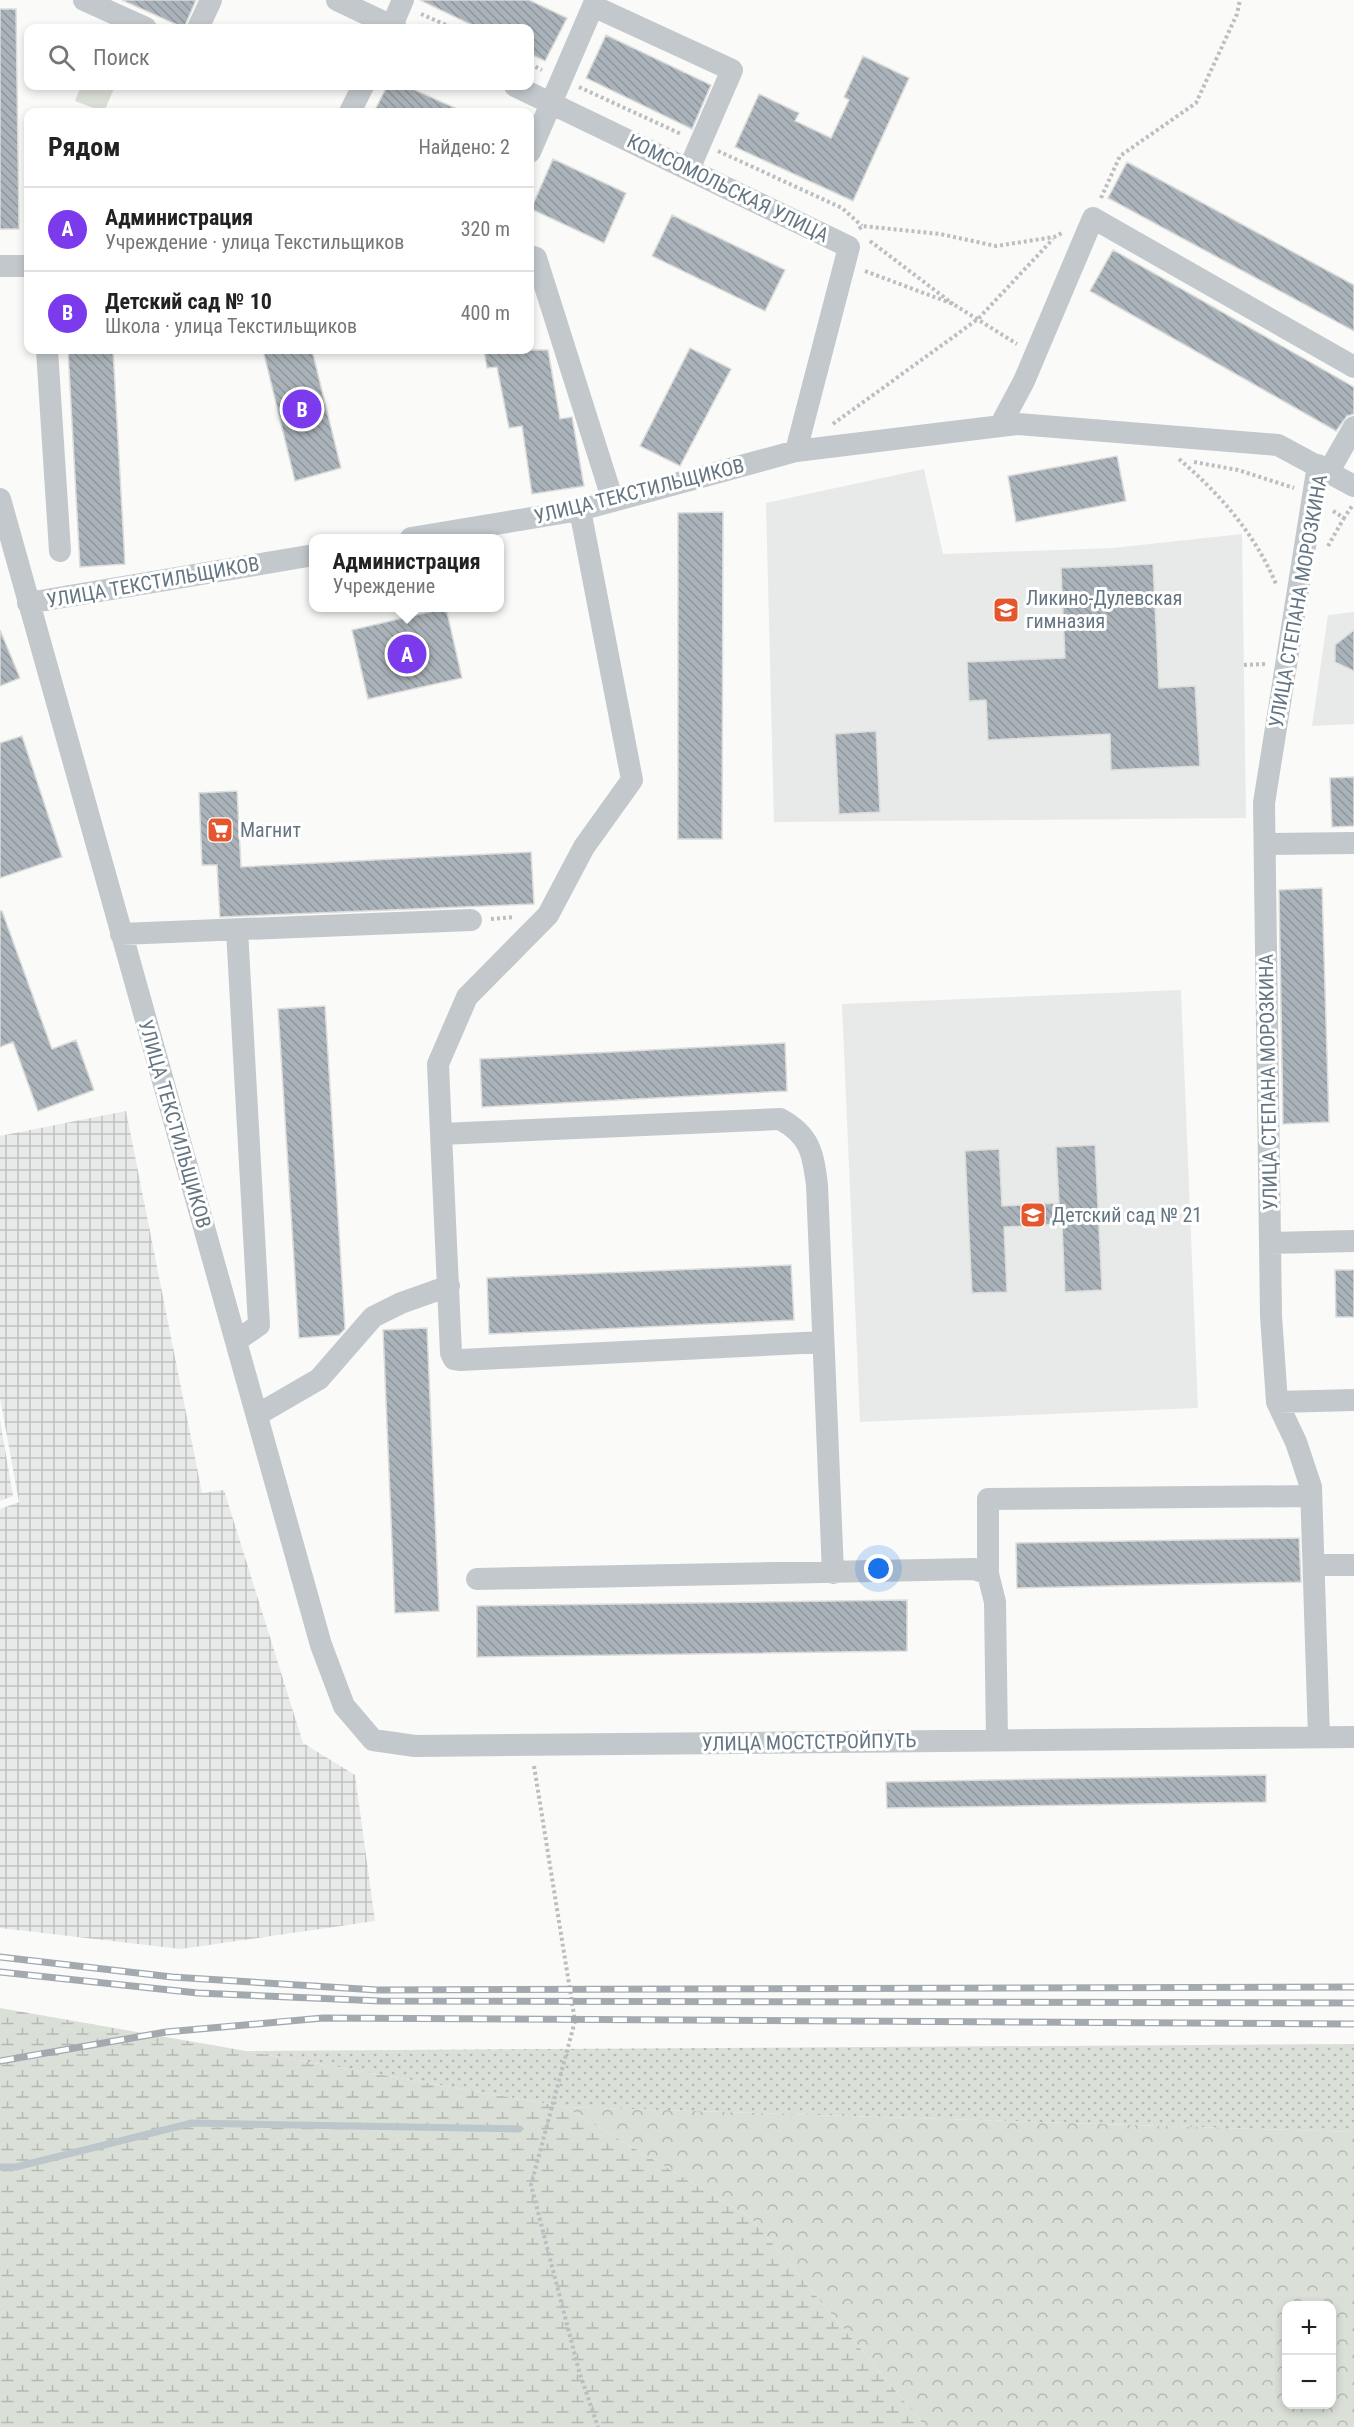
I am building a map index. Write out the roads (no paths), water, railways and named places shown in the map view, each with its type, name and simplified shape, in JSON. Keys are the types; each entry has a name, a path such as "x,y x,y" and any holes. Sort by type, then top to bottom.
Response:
{"street":[{"path":"84,0 137,24"},
{"path":"200,24 212,0"},
{"path":"337,0 385,24"},
{"path":"394,24 403,0"},
{"path":"534,142 593,6 732,70 689,169"},
{"path":"352,108 361,90"},
{"name":"КОМСОМОЛЬСКАЯ УЛИЦА","path":"524,90 689,169 847,255 796,451"},
{"path":"1000,426 1035,356 1093,218 1354,367"},
{"path":"534,257 613,501"},
{"path":"0,266 24,266"},
{"path":"47,354 60,551"},
{"name":"УЛИЦА ТЕКСТИЛЬЩИКОВ","path":"435,534 580,510 796,451 1018,424 1278,445 1323,468"},
{"path":"1323,468 1354,427"},
{"name":"УЛИЦА СТЕПАНА МОРОЗКИНА","path":"1319,1737 1311,1487 1296,1442 1277,1402 1271,1316 1264,803 1323,468 1354,486"},
{"name":"УЛИЦА ТЕКСТИЛЬЩИКОВ","path":"0,499 321,1645"},
{"path":"580,510 632,780 584,847 548,915 467,997 438,1064 451,1353 454,1359 461,1360 823,1342"},
{"name":"УЛИЦА ТЕКСТИЛЬЩИКОВ","path":"28,603 309,556"},
{"path":"1265,844 1354,843"},
{"path":"121,934 471,920"},
{"path":"236,1341 260,1325 237,930"},
{"path":"441,1134 780,1119 796,1127 807,1142 814,1159 833,1573"},
{"path":"1270,1243 1354,1241"},
{"path":"256,1414 318,1379 373,1317 401,1303 449,1286"},
{"path":"1277,1402 1354,1400"},
{"path":"997,1740 995,1602 988,1574 988,1499 1311,1496"},
{"path":"1314,1565 1354,1564"},
{"path":"477,1579 974,1569 988,1574"},
{"name":"УЛИЦА МОСТСТРОЙПУТЬ","path":"321,1645 344,1706 373,1740 415,1746 1354,1737"}],"waterway":[{"path":"0,2167 16,2167 192,2123 519,2129"}],"railway":[{"path":"0,1957 172,1977 377,1990 1354,1987"},
{"path":"0,1972 198,1993 381,2001 1354,2003"},
{"path":"0,2061 166,2032 323,2018 1354,2024"}],"place":[{"name":"Детский сад № 10","path":"302,409"},
{"name":"Ликино-Дулевская гимназия","path":"1006,610"},
{"name":"Администрация","path":"407,654"},
{"name":"Магнит","path":"220,830"},
{"name":"Детский сад № 21","path":"1033,1215"}]}
